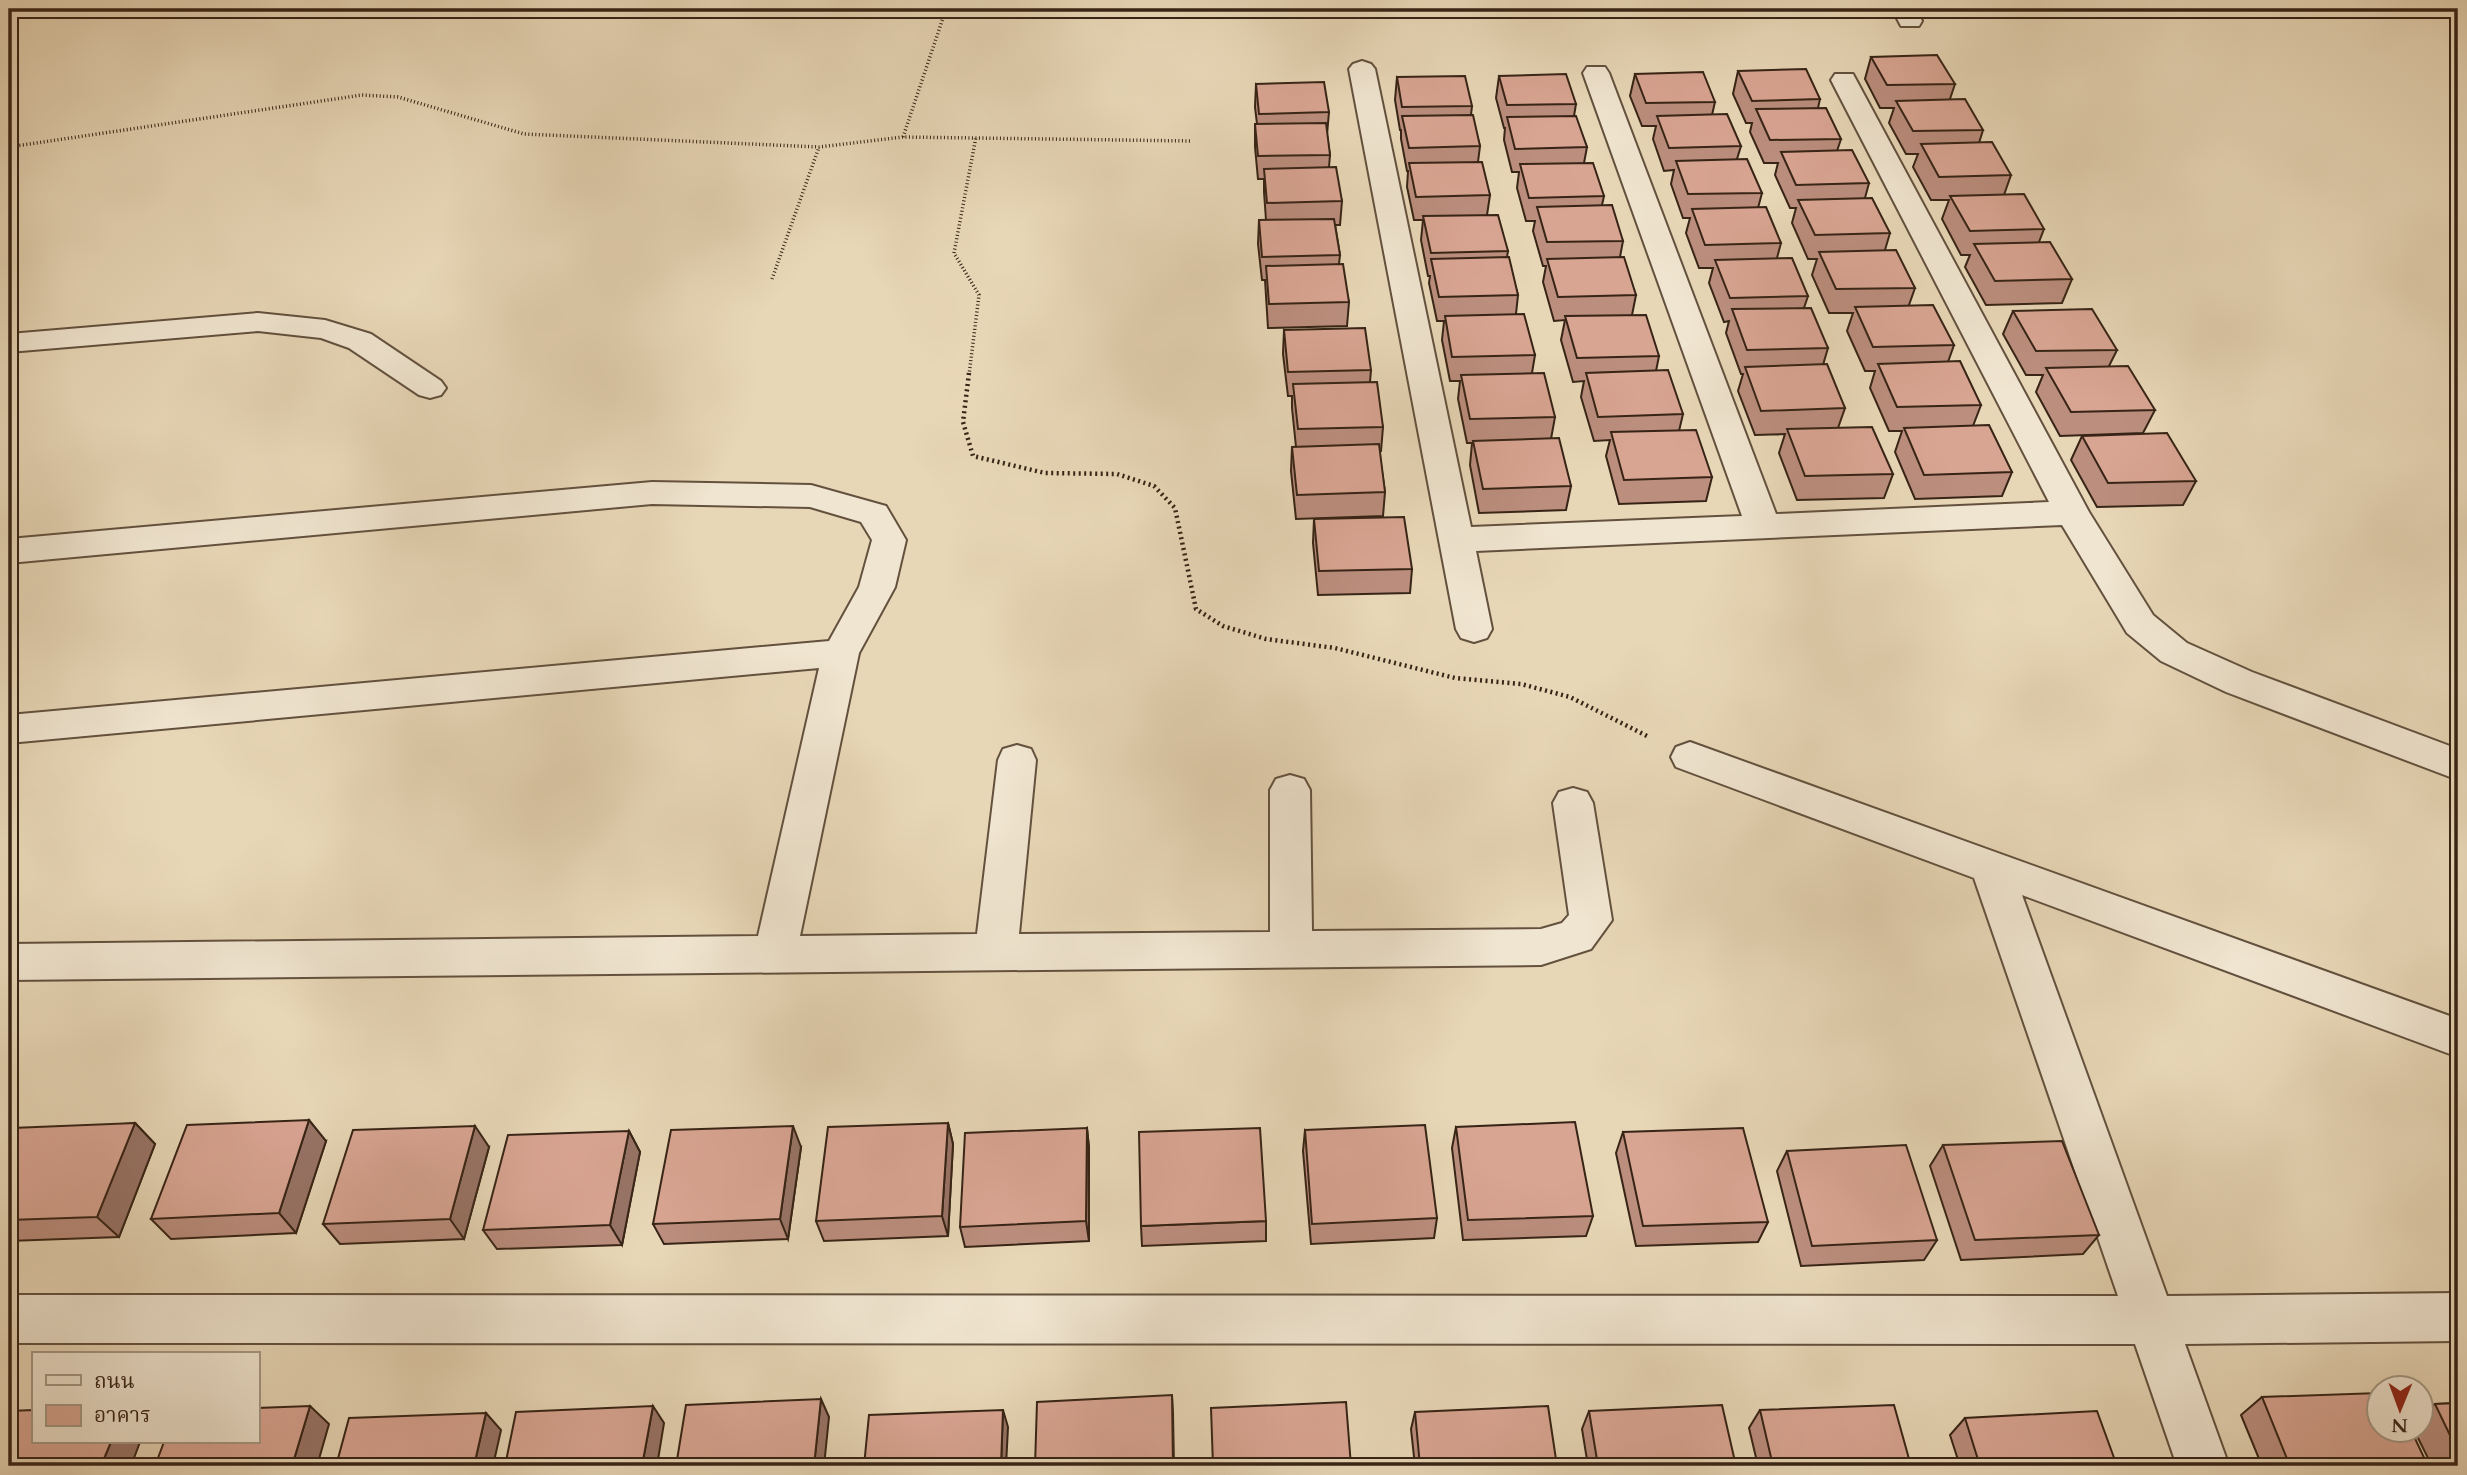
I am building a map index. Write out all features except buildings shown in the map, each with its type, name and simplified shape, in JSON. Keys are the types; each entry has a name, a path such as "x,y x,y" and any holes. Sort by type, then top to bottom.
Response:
{"street":[{"path":"1362,69 1474,629"},
{"path":"1595,73 1762,524"},
{"path":"1844,80 2072,513 2140,624 2174,652 2239,682 2458,765"},
{"path":"9,343 258,322 325,329 360,341 430,388"},
{"path":"9,551 652,493 811,496 874,514 889,540 877,587 841,653 775,954"},
{"path":"1456,540 1762,524 2072,513"},
{"path":"9,729 841,653"},
{"path":"1690,757 2458,1038"},
{"path":"996,952 1017,760"},
{"path":"1290,790 1291,949"},
{"path":"9,962 1541,947 1576,937 1591,920 1573,803"},
{"path":"1990,865 2203,1466"},
{"path":"9,1319 2151,1320 2458,1317"}],"path":[{"path":"903,136 946,9"},
{"path":"9,147 362,94 398,97 524,134 819,147 903,136 1192,141"},
{"path":"976,137 954,253 979,295 963,422 973,456 1009,467 1045,473 1117,474 1154,485 1175,508 1196,609 1223,626 1266,639 1335,648 1455,678 1521,684 1570,697 1690,757"},
{"path":"772,279 819,147"}]}
